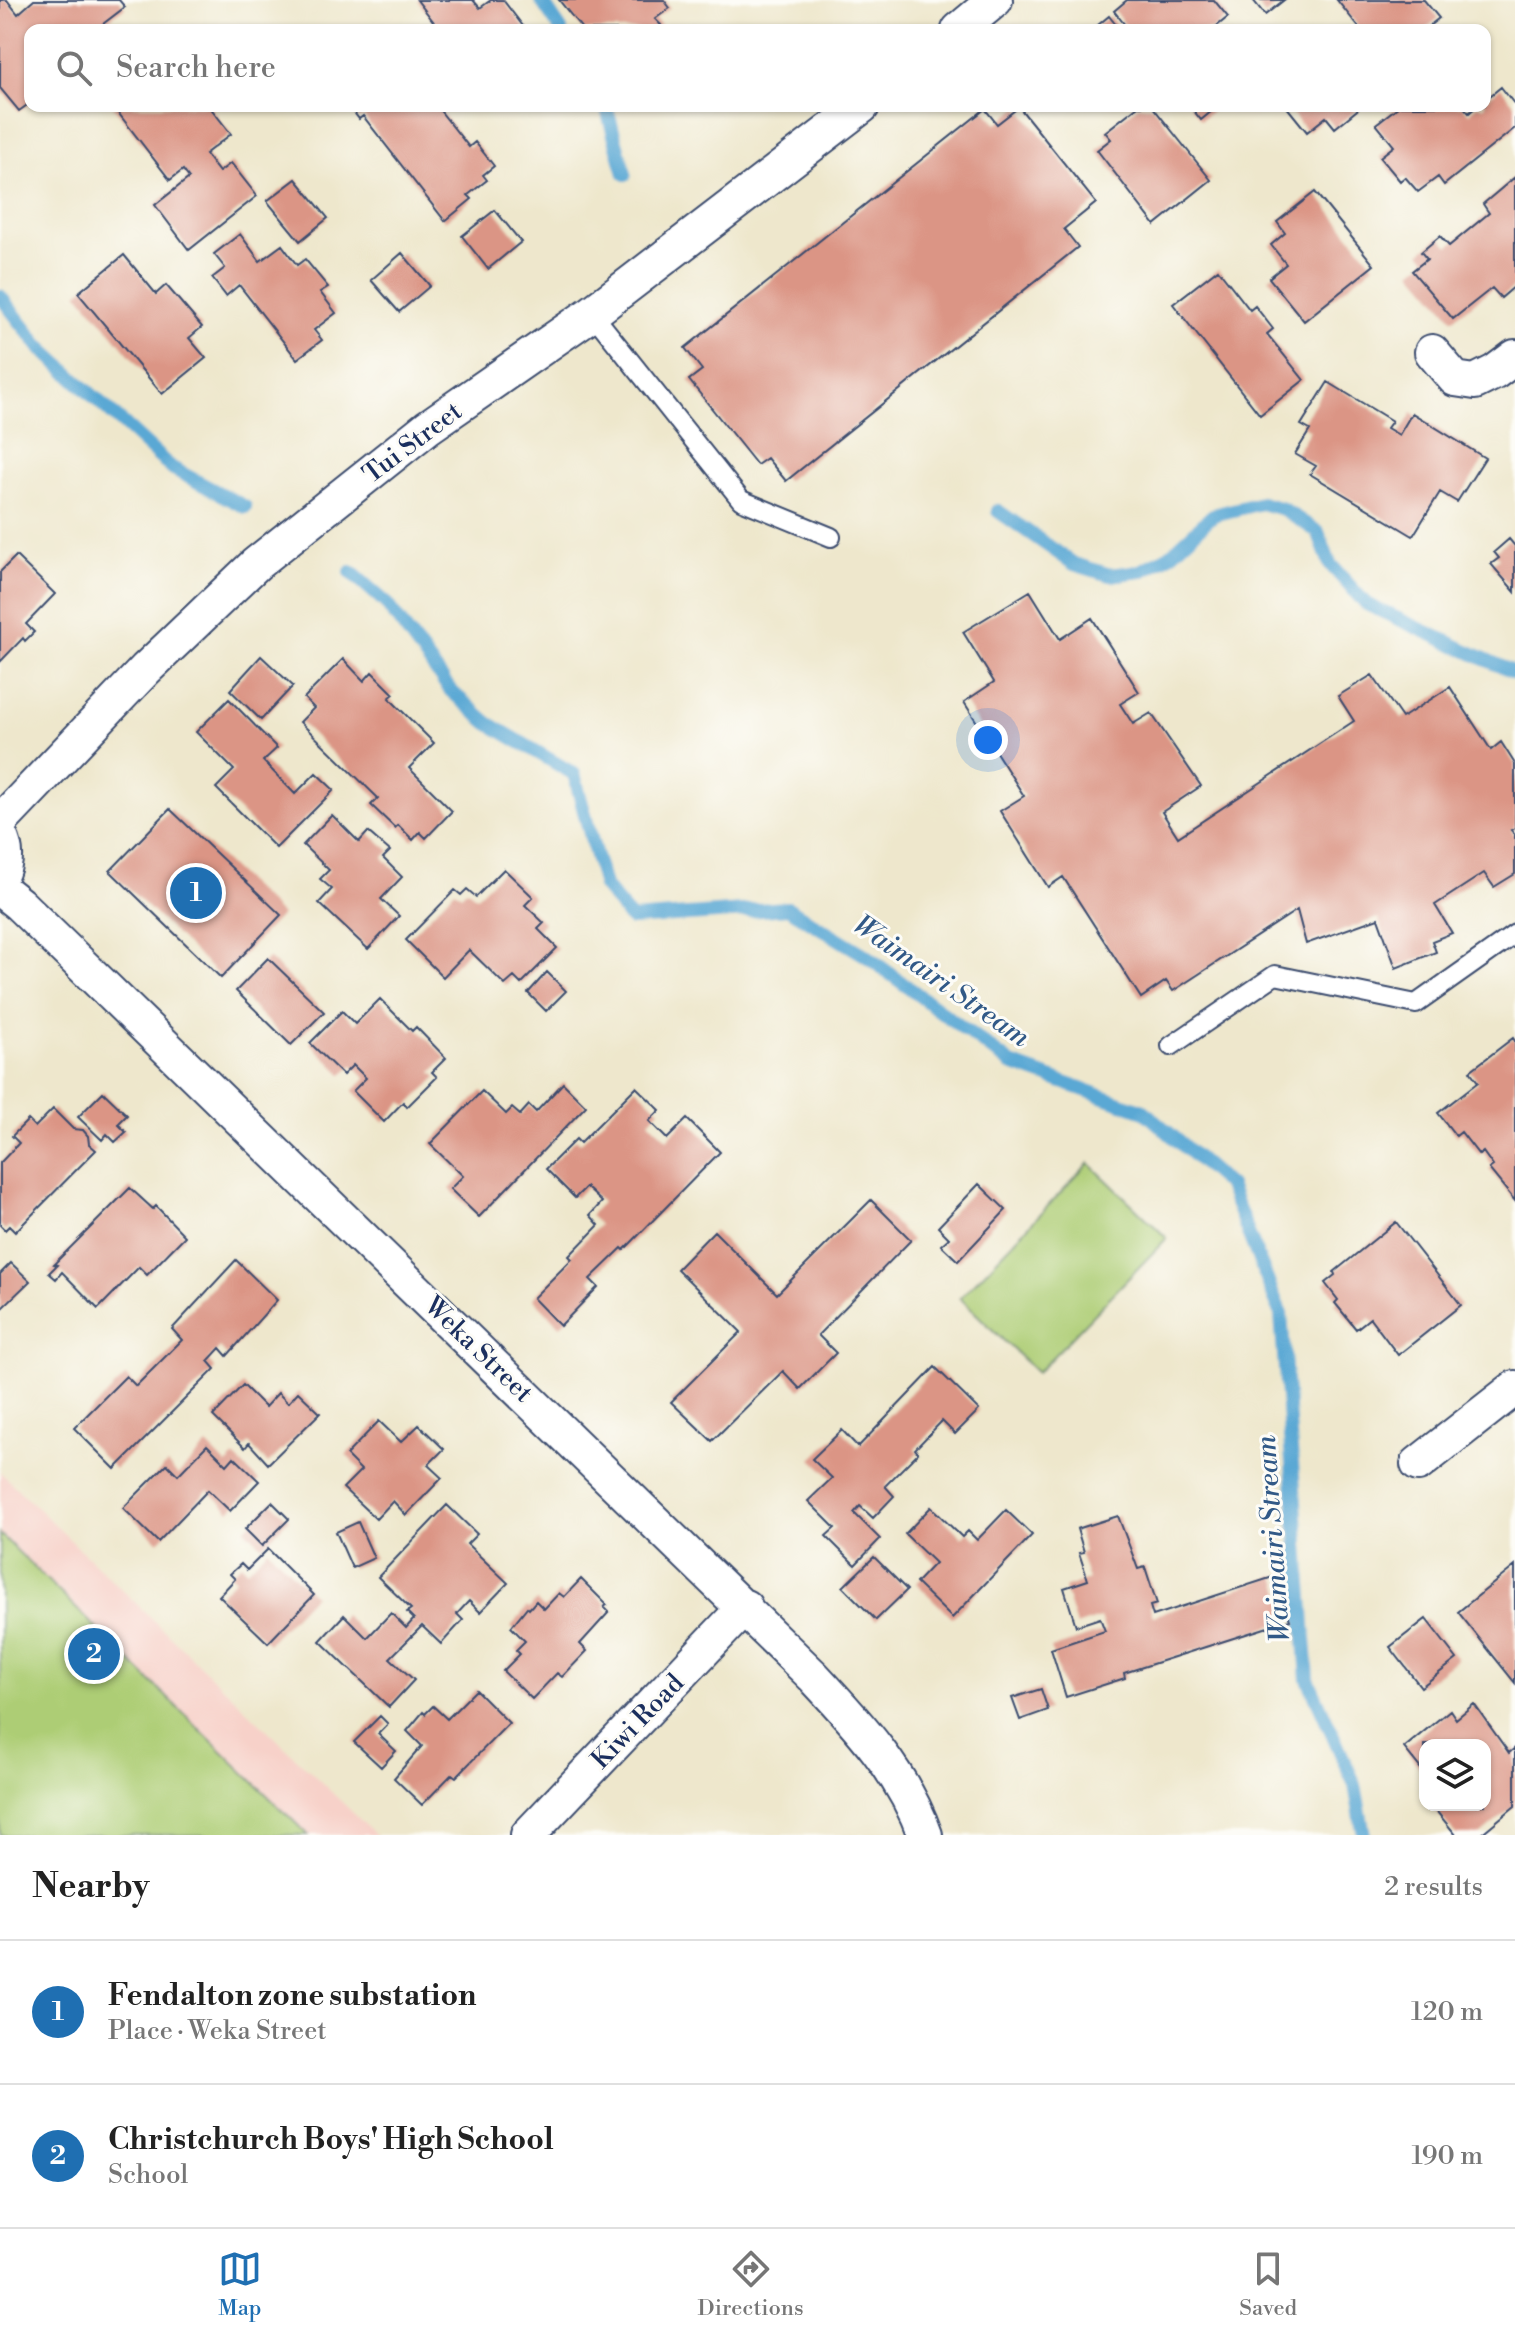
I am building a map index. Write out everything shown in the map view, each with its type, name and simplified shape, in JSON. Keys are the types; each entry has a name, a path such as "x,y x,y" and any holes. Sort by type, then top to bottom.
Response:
{"street":[{"path":"966,24 995,0"},
{"name":"Tui Street","path":"0,822 146,669 256,564 428,427 592,313 854,112"},
{"path":"1432,352 1455,379 1475,382 1515,357"},
{"path":"0,836 5,850 5,863 0,876"},
{"name":"Weka Street","path":"0,889 745,1607 869,1737 904,1790 925,1835"},
{"path":"1418,1464 1515,1388"},
{"name":"Kiwi Road","path":"528,1835 745,1607"}],"lane":[{"path":"592,313 741,500 831,537"},
{"path":"1171,1046 1275,975 1416,1004 1515,934"}],"shaded area":[{"path":"0,1472 376,1835 0,1835"}],"green space":[{"path":"1089,1163 1167,1238 1037,1373 960,1298"},
{"path":"0,1534 308,1835 0,1835"}],"building":[{"path":"0,0 7,0 18,14 34,0 119,0 125,7 103,24 24,24 24,107 19,111 0,88"},
{"path":"417,0 473,0 480,8 491,0 503,0 521,24 435,24"},
{"path":"559,0 664,0 670,8 655,19 660,24 578,24"},
{"path":"1127,0 1214,0 1228,17 1219,24 1124,24 1114,11"},
{"path":"1253,0 1284,0 1265,15"},
{"path":"1337,0 1424,0 1439,18 1432,24 1356,24"},
{"path":"1109,16 1115,24 1099,24"},
{"path":"1501,87 1515,105 1515,128 1444,185 1438,177 1418,192 1405,177 1400,181 1380,157 1394,146 1376,124 1391,112 1491,112 1491,95"},
{"path":"118,112 214,112 231,134 205,154 219,172 231,163 257,196 189,250 155,205 189,178 183,170 170,180"},
{"path":"354,112 441,112 469,147 475,142 494,166 483,175 487,180 468,195 472,199 445,221 363,116 359,119"},
{"path":"981,112 987,112 997,124 1013,112 1023,112 1096,203 1064,229 1078,247 786,481 767,458 757,465 689,380 702,370 685,348"},
{"path":"1130,112 1157,112 1211,180 1155,225 1097,150 1111,139 1105,132"},
{"path":"1195,112 1211,112 1201,120"},
{"path":"1291,112 1355,112 1335,128 1326,117 1307,132"},
{"path":"1515,177 1515,286 1501,298 1492,288 1453,319 1412,271 1427,259 1421,252 1440,236 1449,246 1489,213 1483,204"},
{"path":"296,179 328,218 300,241 267,201"},
{"path":"1315,192 1374,265 1304,321 1269,278 1286,264 1271,245 1285,233 1277,222"},
{"path":"495,210 521,242 488,269 462,236"},
{"path":"240,234 260,261 282,245 297,265 305,259 328,287 320,292 336,313 314,330 322,340 297,359 239,285 226,296 212,278 225,268 214,254"},
{"path":"402,253 430,286 399,312 371,280"},
{"path":"124,255 156,294 166,285 202,327 189,338 206,358 162,394 78,293"},
{"path":"1218,269 1250,310 1255,306 1273,329 1267,334 1304,380 1260,415 1173,304"},
{"path":"1328,382 1392,421 1387,428 1399,435 1412,413 1485,458 1457,502 1440,492 1413,536 1310,474 1316,466 1295,454 1310,430 1301,425"},
{"path":"1509,539 1515,546 1515,592 1491,564 1499,558 1494,552"},
{"path":"16,556 55,594 26,624 34,632 25,641 23,638 0,662 0,572"},
{"path":"1030,591 1060,639 1092,618 1139,692 1120,704 1133,724 1151,713 1201,786 1162,812 1178,837 1354,721 1338,696 1372,675 1402,718 1450,687 1491,750 1501,742 1515,764 1515,828 1511,830 1515,835 1515,874 1494,887 1484,873 1435,905 1452,933 1432,941 1436,952 1396,968 1378,918 1306,944 1297,910 1173,991 1166,981 1141,998 1063,877 1048,887 1000,811 1024,796 964,702 994,682 963,632"},
{"path":"261,656 293,686 261,720 230,690"},
{"path":"343,659 364,681 372,672 394,694 389,698 434,743 409,768 452,811 426,838 420,832 413,840 398,825 395,828 371,805 378,798 300,722 314,708 304,698"},
{"path":"229,699 277,748 263,761 295,794 316,773 334,790 276,848 216,788 234,770 196,732"},
{"path":"170,809 281,915 221,978 110,871"},
{"path":"332,815 359,842 368,832 390,851 383,858 402,877 381,899 399,916 368,949 319,903 332,889 320,879 329,870 303,845"},
{"path":"504,869 533,897 525,905 544,923 538,929 557,948 521,984 514,977 505,985 469,950 443,977 406,940 455,890 461,895 467,889 476,897"},
{"path":"268,958 324,1012 291,1045 236,991"},
{"path":"547,972 566,991 546,1011 528,993"},
{"path":"380,999 412,1031 416,1027 446,1058 432,1072 437,1077 407,1107 403,1102 384,1122 353,1091 366,1078 353,1065 343,1075 310,1043 342,1011 355,1024"},
{"path":"1513,1038 1515,1201 1489,1169 1493,1166 1483,1152 1479,1155 1461,1132 1456,1136 1438,1113 1478,1082 1470,1071"},
{"path":"563,1083 586,1106 479,1217 450,1189 463,1176 430,1144 482,1091 506,1114 512,1108 520,1115 529,1105 536,1112"},
{"path":"636,1087 660,1110 649,1121 667,1139 687,1119 720,1152 624,1250 622,1248 590,1279 598,1287 560,1326 533,1298 572,1259 569,1256 599,1225 590,1215 602,1202 586,1187 575,1198 546,1169 576,1139 580,1143"},
{"path":"103,1092 127,1115 118,1124 126,1132 115,1142 107,1134 102,1140 78,1117"},
{"path":"53,1109 73,1129 83,1130 89,1144 96,1150 15,1232 9,1226 5,1230 0,1225 0,1163 19,1143 12,1136 28,1120 35,1127"},
{"path":"979,1184 1006,1210 958,1261 941,1245 949,1238 938,1227"},
{"path":"130,1188 153,1209 156,1206 185,1236 147,1275 139,1267 98,1309 62,1272 56,1279 49,1273 57,1265 54,1264"},
{"path":"871,1200 911,1240 818,1335 836,1353 800,1389 783,1371 712,1441 671,1402 741,1332 677,1269 714,1231 777,1294"},
{"path":"1396,1222 1461,1305 1398,1355 1370,1318 1356,1329 1335,1303 1338,1300 1325,1283 1335,1275 1334,1272"},
{"path":"236,1260 277,1300 227,1356 220,1348 208,1361 215,1369 115,1469 74,1428 126,1376 136,1386 182,1340 172,1329"},
{"path":"11,1263 30,1281 0,1310 0,1274"},
{"path":"935,1367 979,1410 955,1434 942,1421 915,1449 918,1453 885,1486 894,1496 873,1518 860,1506 854,1513 880,1539 855,1565 826,1536 835,1528 808,1501 832,1478 812,1459 842,1430 858,1447"},
{"path":"243,1385 265,1407 278,1393 288,1403 298,1392 320,1413 268,1464 249,1443 245,1448 213,1416"},
{"path":"379,1421 401,1442 419,1425 444,1449 428,1465 442,1478 406,1515 393,1501 376,1519 343,1488 361,1470 346,1455"},
{"path":"207,1445 227,1465 234,1457 259,1481 230,1511 208,1490 158,1542 123,1508 167,1464 178,1475"},
{"path":"272,1502 289,1519 262,1546 245,1529"},
{"path":"447,1505 477,1534 467,1544 508,1583 480,1612 469,1601 457,1614 463,1620 441,1644 422,1626 390,1658 414,1680 389,1707 320,1641 344,1615 367,1638 391,1613 406,1628 414,1619 407,1612 411,1609 378,1577"},
{"path":"931,1507 962,1537 968,1531 977,1540 1006,1510 1032,1535 952,1618 916,1583 935,1563 905,1534"},
{"path":"1118,1516 1138,1569 1145,1567 1157,1604 1150,1606 1153,1616 1276,1576 1290,1620 1124,1673 1125,1678 1066,1697 1051,1649 1105,1631 1100,1618 1076,1626 1064,1588 1088,1580 1079,1553 1084,1552 1077,1529"},
{"path":"358,1522 374,1558 352,1568 336,1532"},
{"path":"268,1549 314,1595 268,1643 219,1596 235,1579 230,1574 241,1564 247,1570"},
{"path":"874,1557 907,1590 876,1620 843,1587"},
{"path":"1515,1566 1515,1683 1458,1612"},
{"path":"581,1579 607,1605 604,1607 609,1612 580,1644 587,1651 562,1677 557,1673 532,1699 503,1671 520,1654 516,1650 525,1641 511,1627 527,1607 529,1609 536,1601 544,1609 559,1593 564,1597"},
{"path":"1426,1619 1457,1659 1421,1687 1390,1647"},
{"path":"1041,1689 1048,1710 1020,1720 1012,1698"},
{"path":"476,1690 509,1723 456,1777 452,1774 422,1805 394,1778 422,1746 407,1731 423,1712 425,1714 433,1706 447,1719"},
{"path":"1474,1704 1509,1753 1515,1748 1515,1806 1480,1835 1456,1835 1436,1811 1491,1811 1491,1739 1419,1739 1419,1767 1404,1748 1450,1710 1456,1719"},
{"path":"380,1716 388,1724 378,1734 396,1751 381,1767 354,1742"}],"waterway":[{"path":"541,0 557,24"},
{"path":"608,112 625,174"},
{"name":"Waimairi Stream","path":"0,296 40,347 170,467 245,507"},
{"path":"998,511 1074,564 1110,575 1141,571 1170,555 1213,515 1261,503 1283,509 1318,532 1330,564 1366,604 1515,673"},
{"name":"Waimairi Stream","path":"351,572 385,602 451,691 488,723 574,774 604,886 631,919 788,908 865,955 1011,1064 1144,1111 1229,1186 1281,1314 1308,1679 1355,1785 1364,1835"}],"place":[{"name":"Fendalton zone substation","path":"196,893"},
{"name":"Christchurch Boys' High School","path":"94,1654"}]}
